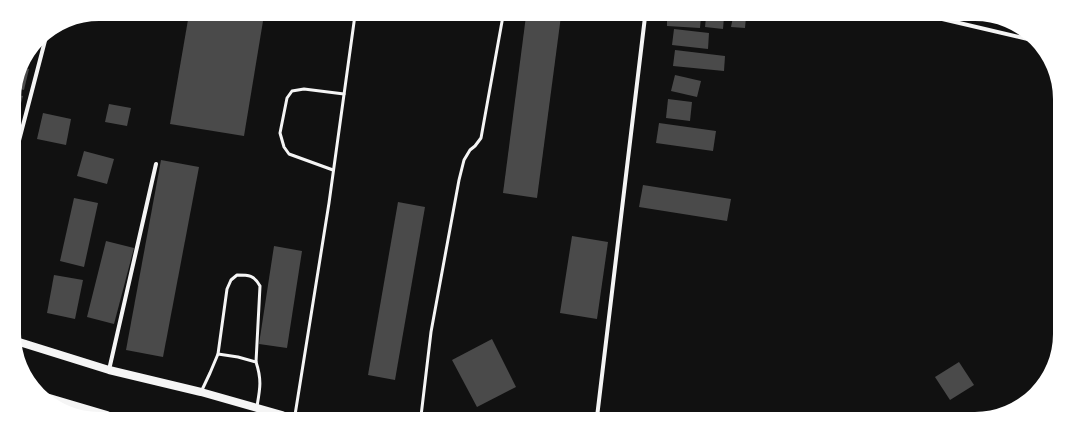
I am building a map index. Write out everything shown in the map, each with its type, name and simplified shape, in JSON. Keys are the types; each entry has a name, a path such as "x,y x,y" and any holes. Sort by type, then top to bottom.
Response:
{"main road":[{"path":"22,343 109,370 201,392 268,412"},
{"path":"67,405 77,409"}],"street":[{"path":"598,412 645,21"},
{"path":"951,21 1023,38"},
{"path":"21,130 44,44"},
{"path":"109,370 156,164"}],"lane":[{"path":"296,412 354,21"},
{"path":"421,412 431,332 459,180 464,160 470,150 482,138 502,21"},
{"path":"333,170 289,154 284,148 280,133 286,98 292,91 304,89 344,94"},
{"path":"201,392 218,354 228,289 231,280 237,276 252,276 257,280 260,286 256,362 261,384 257,408"},
{"path":"218,354 256,362"}],"building":[{"path":"188,21 263,21 244,136 170,124"},
{"path":"525,21 560,21 537,198 503,193"},
{"path":"667,21 701,21 700,28 667,26"},
{"path":"706,21 724,21 723,29 705,27"},
{"path":"732,21 746,21 745,28 731,27"},
{"path":"674,29 709,33 708,49 672,45"},
{"path":"675,50 725,56 724,71 673,66"},
{"path":"27,69 29,69 24,90 22,89"},
{"path":"675,75 701,81 697,97 671,91"},
{"path":"668,99 692,102 690,121 666,118"},
{"path":"109,104 131,108 127,126 105,122"},
{"path":"43,113 71,119 66,145 37,139"},
{"path":"659,123 716,131 713,151 656,143"},
{"path":"84,151 114,159 107,184 77,176"},
{"path":"161,160 199,167 163,357 126,350"},
{"path":"643,185 731,199 727,221 639,207"},
{"path":"74,198 98,203 84,267 60,261"},
{"path":"398,202 425,207 395,380 368,375"},
{"path":"572,236 608,242 597,319 560,313"},
{"path":"106,241 134,248 114,324 87,317"},
{"path":"274,246 302,251 287,348 259,344"},
{"path":"54,275 83,280 75,319 47,313"},
{"path":"492,339 516,387 477,407 452,360"},
{"path":"959,362 974,385 950,400 935,377"}]}
